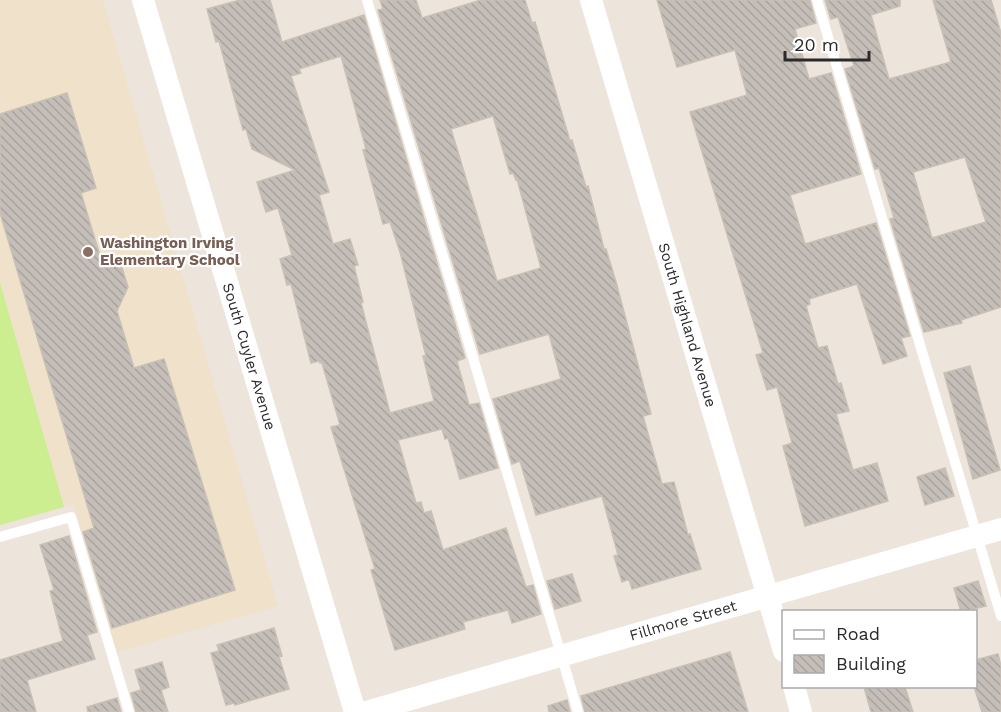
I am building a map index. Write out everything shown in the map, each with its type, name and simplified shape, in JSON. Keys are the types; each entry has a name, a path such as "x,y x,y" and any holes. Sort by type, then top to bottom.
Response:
{"street":[{"name":"South Cuyler Avenue","path":"143,0 355,712"},
{"name":"South Highland Avenue","path":"591,0 782,647"},
{"name":"Fillmore Street","path":"366,712 1001,528"},
{"path":"794,688 801,712"}],"lane":[{"path":"366,0 578,712"},
{"path":"817,0 1001,616"},
{"path":"0,537 71,517 129,712"}],"shaded area":[{"name":"Washington Irving Elementary School","path":"0,0 103,0 278,606 117,652 74,504 0,525"}],"green space":[{"path":"0,283 64,507 0,525"}],"building":[{"path":"240,0 270,0 282,42 364,15 465,358 457,361 469,405 479,403 498,468 460,479 448,438 445,439 442,429 398,440 416,503 421,502 424,513 431,511 443,550 506,528 526,587 533,585 541,614 512,623 508,610 463,622 465,629 395,650 371,570 375,569 331,427 340,425 322,363 319,361 311,363 291,284 287,285 280,259 292,255 278,208 266,212 257,182 295,170 252,149 246,129 243,130 219,41 216,42 207,9","holes":["341,56 366,149 363,150 383,224 390,222 400,252 426,356 423,356 434,401 390,413 361,303 363,302 354,266 358,265 350,239 333,244 319,195 329,192 291,76 301,73 299,69"]},
{"path":"380,0 416,0 422,18 481,0 525,0 532,23 535,22 570,141 572,140 586,187 588,186 604,249 606,249 616,282 651,414 643,416 662,484 674,482 688,535 690,534 701,569 632,589 629,579 622,582 614,556 618,555 602,496 536,515 520,461 512,464 493,399 561,379 549,334 480,354 378,10 383,9","holes":["493,116 510,174 513,173 517,179 541,268 497,281 451,129"]},
{"path":"657,0 810,0 816,23 795,29 809,79 831,73 861,174 790,195 805,244 876,223 910,336 901,338 907,356 883,364 857,284 809,299 810,304 806,306 818,348 827,346 838,384 841,383 849,411 836,414 853,470 877,463 888,501 805,526 783,446 792,443 777,387 767,390 756,355 763,353 690,112 747,95 735,50 677,67"},
{"path":"825,0 900,0 900,6 871,15 889,79 951,62 933,0 991,0 1001,33 1001,307 961,320 962,323 924,332 890,219 894,218 879,168 875,169 845,69 854,66 838,17 831,19","holes":["965,157 986,222 932,238 913,172"]},
{"path":"67,93 96,188 81,193 100,256 122,268 128,287 117,311 134,368 164,359 235,590 112,628 83,532 94,528 0,213 0,114"},
{"path":"970,366 1000,470 973,479 944,373"},
{"path":"945,468 954,496 925,505 917,477"},
{"path":"69,536 97,632 87,635 95,659 27,680 36,712 0,712 0,660 63,641 50,591 54,590 40,545"},
{"path":"572,574 581,601 555,609 547,581"},
{"path":"978,581 986,606 960,610 954,588"},
{"path":"274,628 282,656 279,657 289,689 235,705 234,703 226,705 211,653 219,651 217,645"},
{"path":"730,652 748,712 585,712 581,696"},
{"path":"998,654 1001,666 1001,712 982,712 975,690 977,688 977,659"},
{"path":"162,662 169,687 161,690 168,712 136,712 131,693 141,690 135,670"},
{"path":"864,688 905,688 913,712 871,712"},
{"path":"117,698 121,712 88,712 87,707"},
{"path":"567,700 570,712 549,712 548,706"}],"place":[{"name":"Washington Irving Elementary School","path":"88,252"}]}
